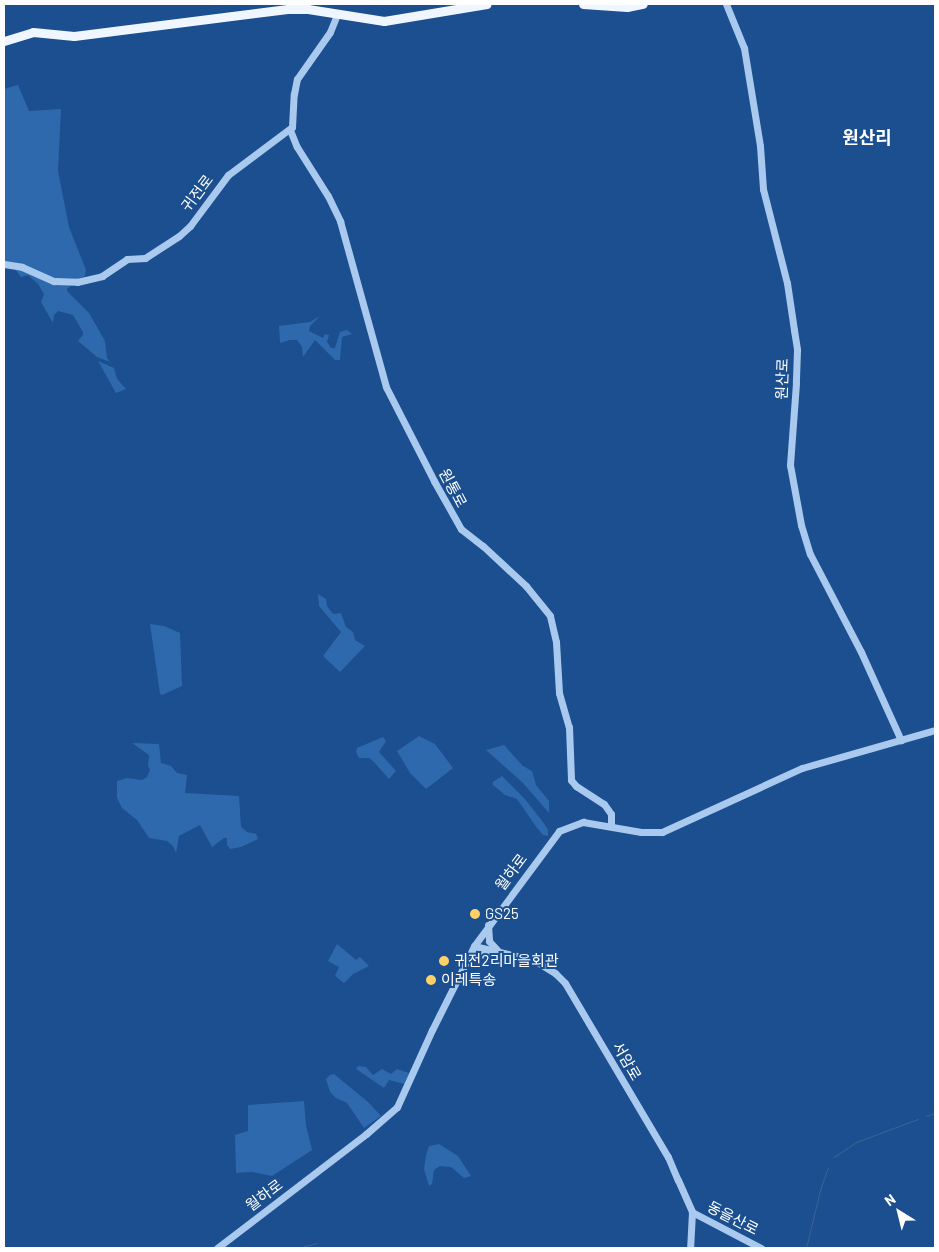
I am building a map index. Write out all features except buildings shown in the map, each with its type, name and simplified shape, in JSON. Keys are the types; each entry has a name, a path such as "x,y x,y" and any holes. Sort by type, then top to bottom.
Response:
{"main road":[{"path":"4,41 33,32 74,36 288,9 308,9 384,21 487,4"},
{"path":"584,4 616,7 643,4"}],"street":[{"name":"원산로","path":"726,4 744,48 760,146 763,189 785,275 797,350 790,465 798,510 810,554 861,652 901,740"},
{"path":"290,130 294,125 294,94 297,79 330,32 338,15"},
{"name":"귀전로","path":"4,264 22,267 54,281 74,282 102,276 127,259 145,258 184,232 220,183 233,171 290,130"},
{"name":"원통로","path":"290,130 297,147 328,196 340,221 355,268 386,387 434,481 461,529 483,546 526,586 550,616 555,637 558,693 569,727 571,780 576,786 604,804 611,814 611,826"},
{"name":"월하로","path":"217,1248 366,1134 397,1107 474,946 488,924 517,890 559,831 579,822 641,832 662,832 802,768 935,730"},
{"path":"464,964 477,956 498,951 488,937 488,924"},
{"name":"서암로","path":"474,946 534,960 556,973 565,983 668,1157 692,1212 690,1248"},
{"name":"동을산로","path":"692,1212 761,1248"}],"shaded area":[{"path":"18,85 29,111 61,109 58,171 69,227 86,270 85,276 78,279 55,280 4,261 4,89"},
{"path":"14,268 73,284 67,291 89,313 105,341 107,358 110,362 97,357 78,341 83,332 73,315 58,311 54,315 53,323 41,302 44,294 38,284 28,275 21,277"},
{"path":"320,316 310,326 309,331 323,338 325,334 329,335 327,342 331,348 335,348 340,332 347,330 352,334 342,337 340,360 335,360 315,340 303,357 302,347 297,340 280,343 279,326 310,322"},
{"path":"98,361 114,368 117,379 126,389 116,393"},
{"path":"318,594 326,599 327,606 333,614 341,613 346,627 353,632 355,640 365,646 340,672 323,656 341,632 319,606"},
{"path":"150,624 164,626 180,633 182,686 162,695 160,694"},
{"path":"419,736 435,744 453,768 426,789 410,773 397,751"},
{"path":"383,737 386,741 379,752 396,771 389,779 374,762 369,758 359,758 356,752 357,748"},
{"path":"132,743 159,744 161,763 171,766 177,773 187,775 185,793 239,796 241,827 247,832 256,834 258,839 241,847 230,849 227,845 227,838 224,838 212,847 200,825 179,836 176,853 173,846 167,841 149,838 137,820 122,808 117,798 117,781 127,778 142,780 147,777 150,770 148,766 149,755"},
{"path":"504,745 523,766 532,771 536,785 549,801 549,813 523,783 486,750"},
{"path":"502,776 524,798 543,822 548,830 548,836 543,835 537,828 517,799 505,795 493,785 493,782"},
{"path":"337,944 356,960 360,957 369,966 353,974 344,983 335,976 339,967 328,961"},
{"path":"358,1066 366,1067 373,1075 382,1069 391,1074 397,1069 409,1073 404,1084 389,1080 384,1088 356,1069"},
{"path":"334,1074 368,1102 381,1116 364,1128 347,1103 336,1098 330,1092 326,1079"},
{"path":"304,1101 306,1125 312,1150 272,1176 252,1172 236,1173 235,1135 248,1131 248,1105"},
{"path":"439,1144 458,1156 471,1176 464,1178 451,1167 440,1166 434,1170 432,1184 429,1186 424,1169 426,1155 429,1146"}],"waterway":[{"path":"926,1116 935,1113"},
{"path":"834,1157 856,1142 918,1119"},
{"path":"806,1248 820,1190 828,1167"},
{"path":"298,1248 317,1243"}],"place":[{"name":"GS25","path":"475,914"},
{"name":"귀전2리마을회관","path":"444,961"},
{"name":"이레특송","path":"431,980"}],"district":[{"name":"원산리","path":"867,137"}]}
